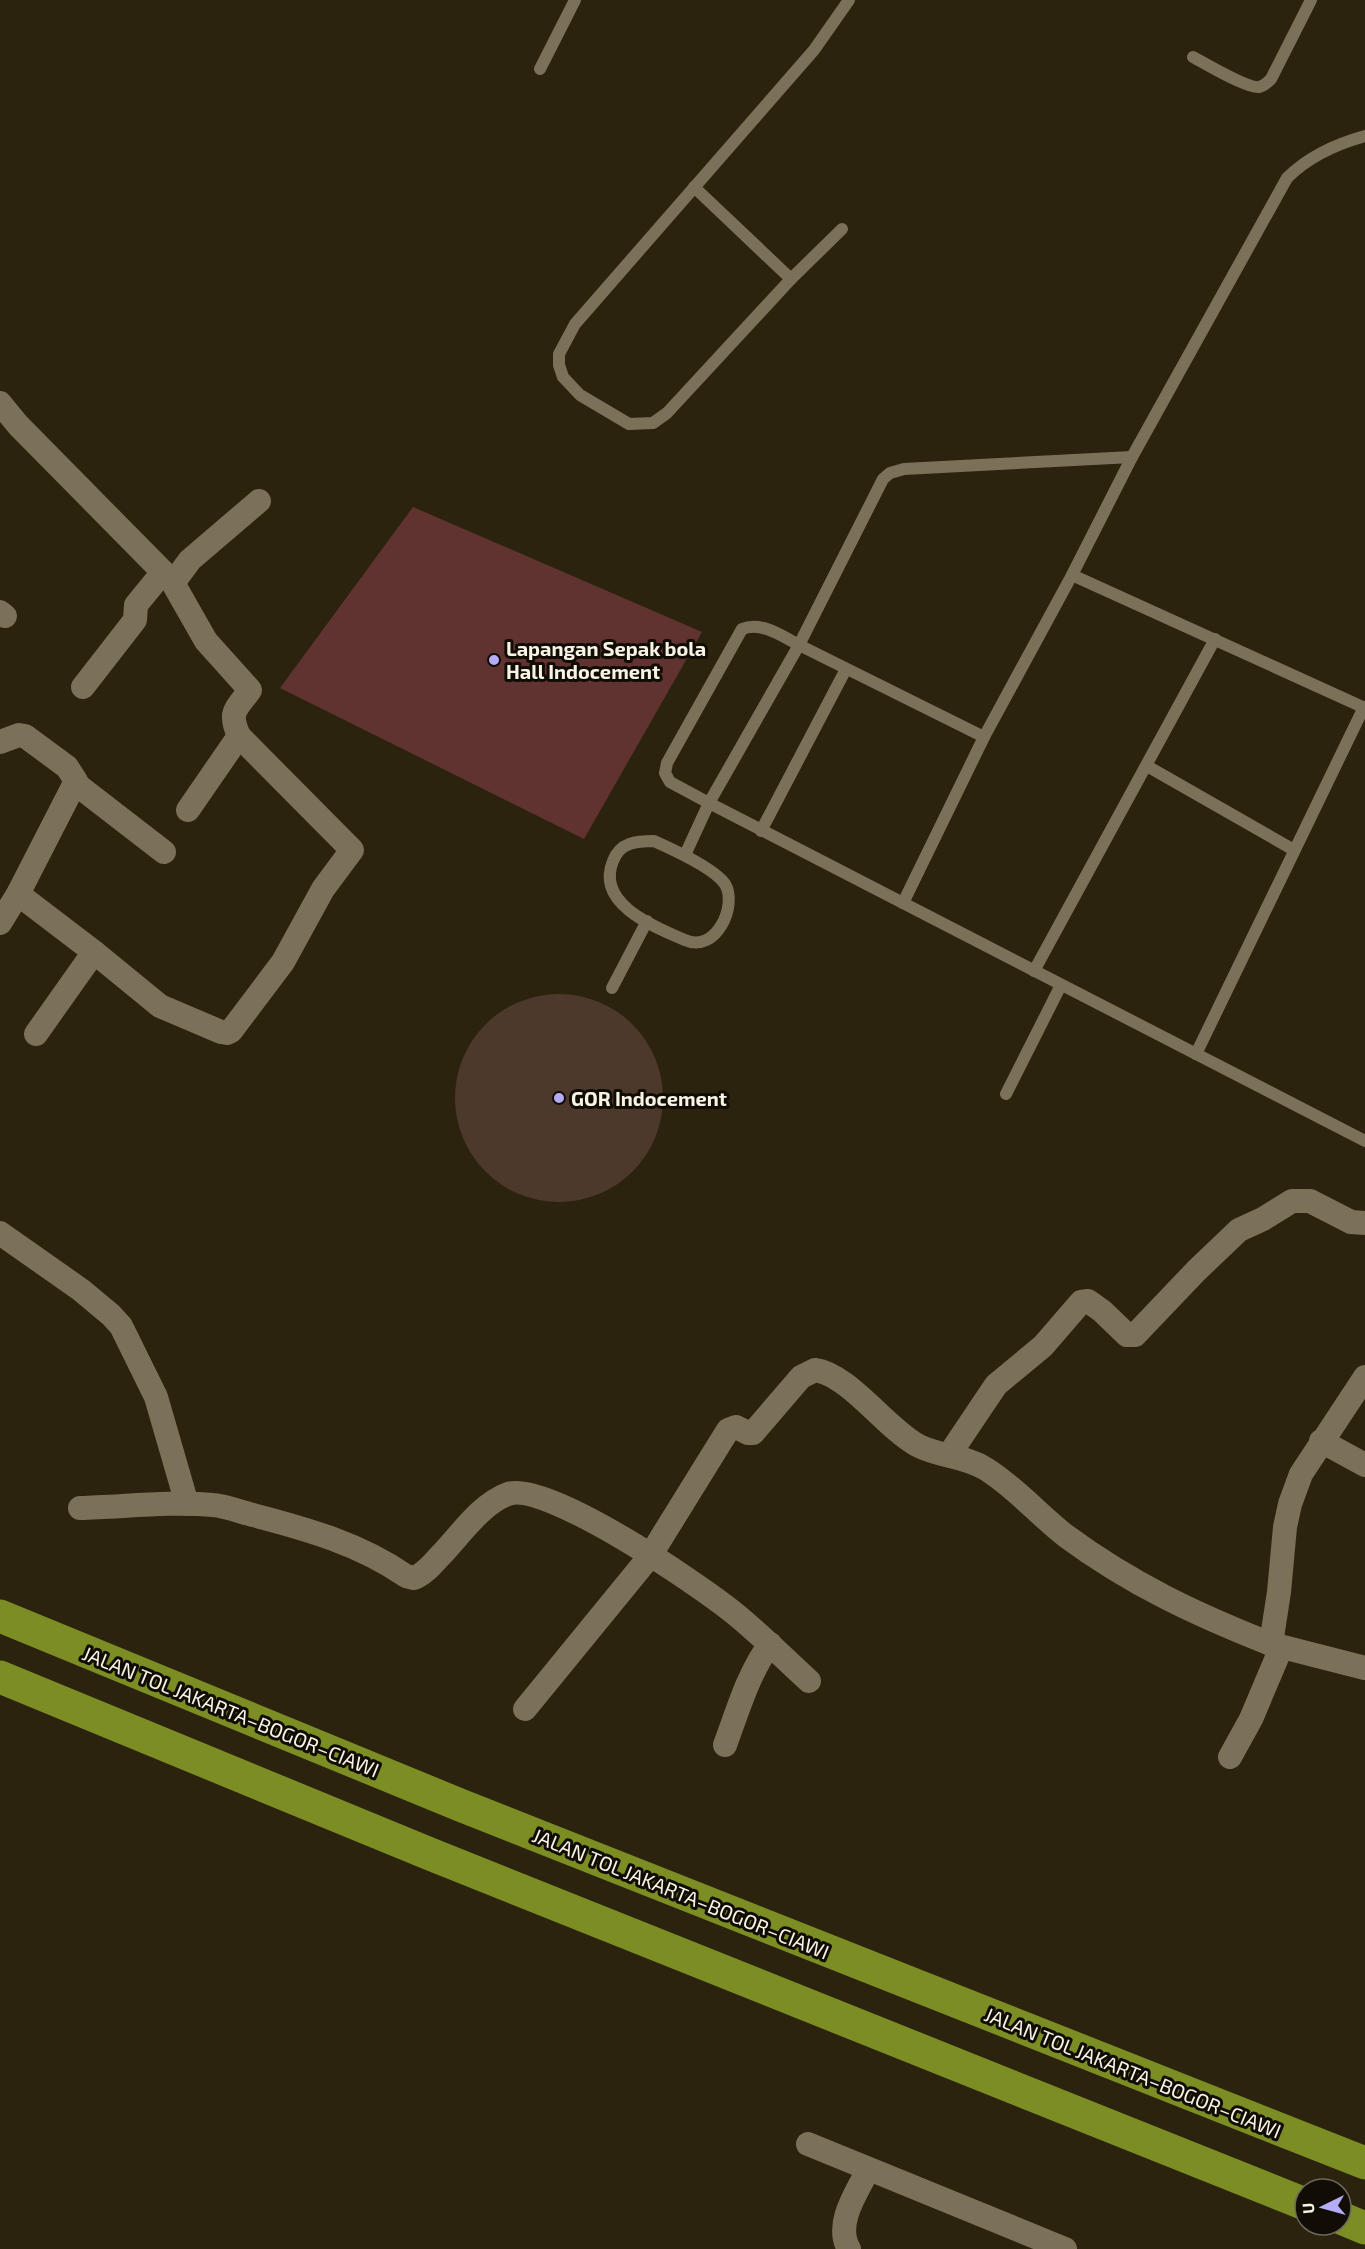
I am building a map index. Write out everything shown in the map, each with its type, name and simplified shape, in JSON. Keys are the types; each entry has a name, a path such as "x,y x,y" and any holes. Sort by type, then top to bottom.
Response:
{"highway":[{"name":"JALAN TOL JAKARTA–BOGOR–CIAWI","path":"0,1616 460,1805 1365,2163"},
{"path":"0,1677 441,1858 1293,2199"}],"street":[{"path":"0,403 18,425 168,577 206,641 250,690 232,715 239,736 352,850 322,889 284,962 231,1031 224,1033 160,1006 18,894"},
{"path":"83,687 135,620 136,605 259,501"},
{"path":"0,742 19,735 25,736 67,767 75,777 76,784 18,894 0,923"},
{"path":"188,810 239,736"},
{"path":"76,784 164,852"},
{"path":"36,1034 93,952"},
{"path":"949,1455 996,1385 1043,1346 1081,1302 1088,1301 1127,1335 1135,1335 1239,1230 1263,1219 1292,1201 1310,1201 1351,1222 1365,1223"},
{"path":"0,1233 81,1290 122,1326 156,1397 187,1504"},
{"path":"525,1709 650,1556 728,1430 736,1427 753,1433 801,1377 812,1370 819,1370 855,1392 893,1429 918,1445 975,1462 1066,1536 1144,1586 1206,1618 1276,1646 1365,1668"},
{"path":"1230,1757 1251,1719 1276,1646 1285,1527 1290,1504 1301,1474 1365,1377"},
{"path":"1321,1441 1365,1465"},
{"path":"80,1508 216,1505 326,1536 360,1550 409,1578 419,1576 432,1565 480,1512 496,1500 514,1492 530,1493 574,1511 676,1570 770,1644 808,1681"},
{"path":"725,1744 757,1661 770,1644"},
{"path":"808,2144 1063,2248"},
{"path":"849,2249 843,2231 847,2213 868,2170"}],"lane":[{"path":"540,69 575,0"},
{"path":"842,229 791,279 667,413 653,423 629,424 580,394 563,377 559,365 559,354 575,324 814,50 849,0"},
{"path":"1193,57 1221,73 1254,87 1264,85 1271,79 1311,0"},
{"path":"903,903 984,737 1072,575 1132,457 1287,178 1297,168 1323,152 1344,141 1365,136"},
{"path":"694,187 791,279"},
{"path":"685,855 709,803 799,645 883,479 904,469 1132,457"},
{"path":"1072,575 1364,708 1196,1054"},
{"path":"984,737 799,645 758,626 749,626 742,629 667,763 665,773 670,782 761,831 1365,1141"},
{"path":"1034,971 1215,639"},
{"path":"761,831 846,669"},
{"path":"1147,766 1294,850"},
{"path":"654,841 685,855 721,880 726,887 728,897 723,925 711,938 702,942 690,943 628,910 614,896 610,877 614,858 622,848 633,842 654,841"},
{"path":"612,988 647,921"},
{"path":"1006,1094 1060,985"}],"shaded area":[{"name":"Lapangan Sepak bola Hall Indocement","path":"413,507 702,632 584,839 280,688"}],"building":[{"name":"GOR Indocement","path":"559,994 579,996 599,1002 625,1018 639,1032 655,1058 661,1078 663,1098 661,1118 655,1138 639,1164 625,1178 599,1194 579,1200 559,1202 539,1200 519,1194 493,1178 479,1164 463,1138 457,1118 455,1098 457,1078 463,1058 479,1032 493,1018 519,1002 539,996"}],"place":[{"name":"Lapangan Sepak bola Hall Indocement","path":"494,660"},
{"name":"GOR Indocement","path":"559,1098"}]}
